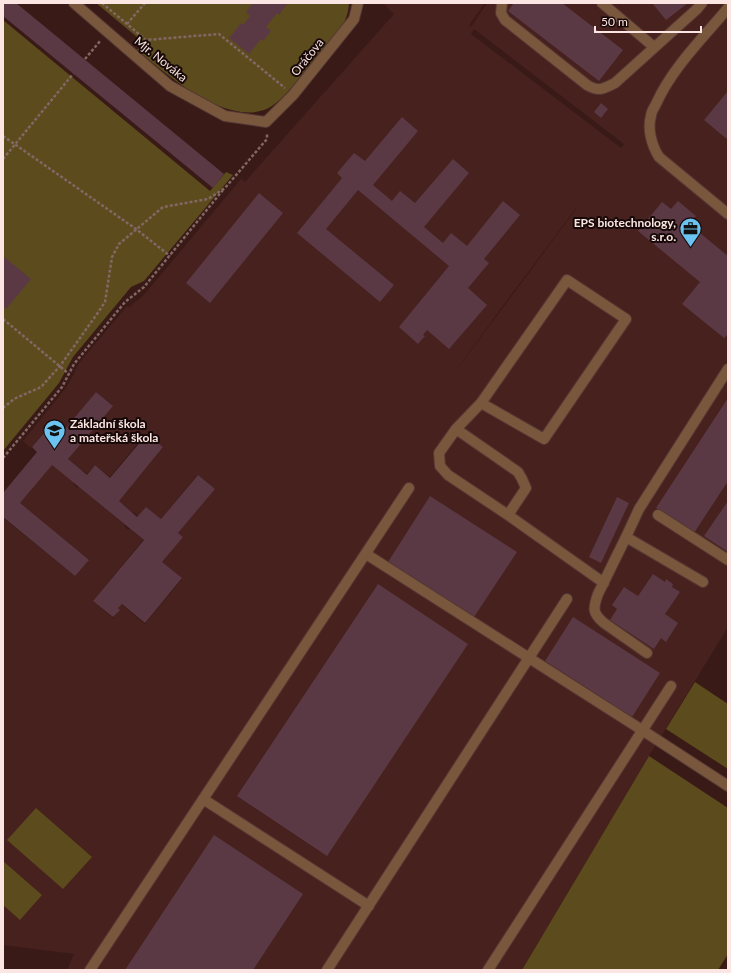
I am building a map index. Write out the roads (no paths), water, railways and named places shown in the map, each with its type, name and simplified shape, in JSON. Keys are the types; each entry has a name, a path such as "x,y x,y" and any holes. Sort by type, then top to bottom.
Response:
{"street":[{"name":"Mjr. Nováka","path":"74,3 170,86 225,116 266,122"},
{"name":"Oráčova","path":"266,122 293,95 354,19 358,3"},
{"path":"502,3 502,13 505,20 587,86 595,90 603,90 615,83 702,3"},
{"path":"602,3 654,47"},
{"path":"728,8 673,74 663,88 650,116 651,139 654,150 659,157 728,214"},
{"path":"481,402 544,439 626,319 567,280 481,402 456,429 439,453 440,466 448,475 508,515 604,583"},
{"path":"647,653 604,623 595,613 595,603 639,509 728,371"},
{"path":"456,429 518,472 526,488 508,515"},
{"path":"90,970 409,488"},
{"path":"658,516 728,560"},
{"path":"626,537 703,582"},
{"path":"366,554 728,786"},
{"path":"327,970 528,657 567,599"},
{"path":"488,970 671,686"},
{"path":"203,799 369,906"}],"place":[{"name":"EPS biotechnology, s.r.o.","path":"691,248"},
{"name":"Základní škola a mateřská škola","path":"55,450"}]}
